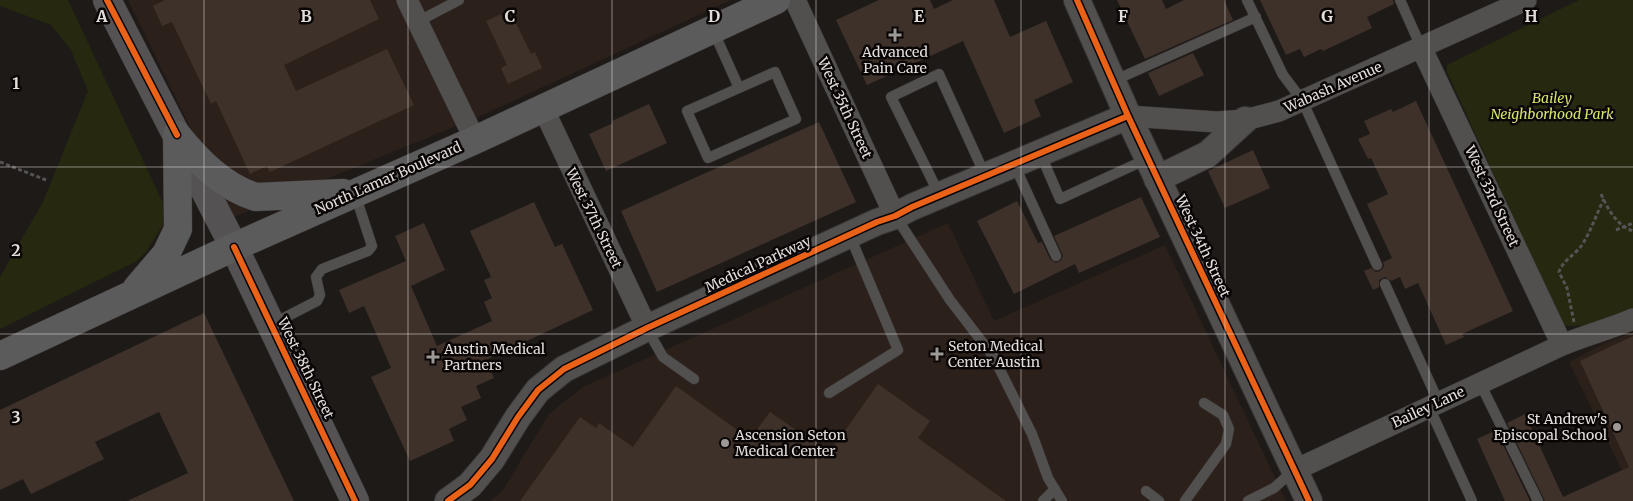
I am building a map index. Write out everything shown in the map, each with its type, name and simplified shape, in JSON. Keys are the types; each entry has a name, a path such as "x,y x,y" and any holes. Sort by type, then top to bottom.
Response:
{"main road":[{"name":"West 38th Street","path":"107,0 234,247 355,501"},
{"name":"North Lamar Boulevard","path":"0,356 234,247 475,140 776,0"},
{"path":"177,135 196,159 222,181 240,192 251,196 354,193"},
{"path":"131,295 166,254 178,229 177,135"}],"street":[{"path":"407,0 475,140"},
{"name":"West 35th Street","path":"795,0 896,216"},
{"name":"West 34th Street","path":"1077,0 1128,116 1309,501"},
{"name":"Wabash Avenue","path":"1128,116 1217,122 1245,120 1279,111 1526,0"},
{"name":"West 33rd Street","path":"1421,47 1562,345"},
{"name":"West 37th Street","path":"543,108 647,328"},
{"name":"Medical Parkway","path":"448,501 470,484 492,458 538,390 564,368 877,222 896,216 1128,116"},
{"path":"1153,169 1208,154 1245,120"},
{"name":"Bailey Lane","path":"1295,470 1562,345 1633,319"}],"lane":[{"path":"417,22 459,0"},
{"path":"1247,0 1283,75 1302,100 1376,265"},
{"path":"1400,0 1421,47"},
{"path":"1112,81 1169,58 1256,17"},
{"path":"713,29 739,88"},
{"path":"775,72 796,119 708,158 687,111 739,88 775,72"},
{"path":"940,196 891,97 940,74 986,176"},
{"path":"1040,153 1060,199 1153,169"},
{"path":"1014,164 1056,256"},
{"path":"272,325 317,300 320,295 316,278 322,269 368,251 372,246 354,193"},
{"path":"896,216 950,300 993,356 1032,434 1048,478 1062,501"},
{"path":"829,393 898,350 850,235"},
{"path":"1385,284 1472,501"},
{"path":"647,328 663,357 694,379"},
{"path":"1480,383 1538,501"},
{"path":"1185,501 1226,444 1229,429 1222,416 1204,403"},
{"path":"1248,501 1274,488 1295,470"},
{"path":"1043,501 1055,489"},
{"path":"1146,491 1159,501"}],"path":[{"path":"0,162 46,180"},
{"path":"1601,194 1616,220 1624,228 1633,231"},
{"path":"1575,324 1567,288 1559,272 1560,266 1581,246 1604,200"},
{"path":"1616,230 1633,223"}],"shaded area":[{"path":"128,0 731,0 478,117 234,217"},
{"name":"Seton Medical Center Austin","path":"948,223 994,321 1165,245 1286,501 490,501 503,490 549,414 583,387"},
{"name":"St Andrew's Episcopal School","path":"1633,332 1633,493 1569,362 1605,343"}],"green space":[{"path":"0,0 68,0 163,203 163,225 146,252 137,261 0,329 0,277 43,202 88,91 71,50 51,25 0,6"},
{"name":"Bailey Neighborhood Park","path":"1579,0 1633,0 1633,314 1610,325 1563,326 1447,72 1447,65"}],"building":[{"path":"165,0 370,0 379,19 284,65 296,91 387,49 414,105 270,172 267,166 250,174 216,101 211,104 172,22 162,26 153,6"},
{"path":"879,0 930,0 934,9 953,0 994,0 1010,37 1046,21 1073,82 1034,100 1041,116 1004,133 963,41 867,85 836,20"},
{"path":"1117,0 1162,0 1166,9 1184,0 1224,0 1233,20 1145,59"},
{"path":"1260,0 1393,0 1394,4 1367,17 1372,28 1323,51 1321,49 1304,57 1300,49 1286,55"},
{"path":"501,14 506,25 515,21 531,54 535,52 542,68 508,84 501,68 507,65 486,21"},
{"path":"1193,53 1204,75 1159,96 1148,73"},
{"path":"1416,101 1513,311 1462,334 1464,337 1446,345 1418,283 1405,289 1400,277 1391,281 1385,277 1379,280 1379,287 1373,290 1364,271 1371,268 1376,272 1380,271 1384,266 1383,262 1392,258 1367,204 1388,194 1371,158 1368,159 1358,139 1370,134 1364,121 1391,109 1393,112"},
{"path":"649,104 667,143 606,171 589,134"},
{"path":"819,122 856,202 657,292 621,211"},
{"path":"1253,150 1270,188 1225,208 1208,171"},
{"path":"1141,197 1160,237 1079,273 1075,264 1014,294 977,221 1017,201 1038,243 1042,242 1050,259 1056,263 1063,256 1054,236"},
{"path":"534,202 555,247 562,244 593,310 486,360 494,378 476,386 481,398 461,407 467,420 449,429 454,441 410,461 371,377 391,368 364,306 349,313 339,290 406,261 395,236 424,223 445,270 411,286 437,346 492,321 484,302 492,298 484,280 491,277 470,231"},
{"path":"204,313 294,501 127,501 188,473 159,412 95,442 104,459 31,494 23,479 0,490 0,410"},
{"path":"1633,336 1633,501 1545,501 1507,423 1525,414 1563,497 1629,467 1580,361"},
{"name":"Ascension Seton Medical Center","path":"878,384 930,421 918,438 1006,501 520,501 580,417 596,428 599,423 633,447 676,386 750,439 770,412 829,453"},
{"path":"1495,428 1530,501 1505,501 1477,439 1492,432 1491,430"}],"cycle path":[{"path":"107,0 177,135"},
{"path":"1077,0 1128,116 1309,501"},
{"path":"448,501 470,485 492,459 518,417 538,390 564,369 647,328 877,222 1128,116"},
{"path":"234,247 355,501"}],"place":[{"name":"Advanced Pain Care","path":"895,35"},
{"name":"Seton Medical Center Austin","path":"937,354"},
{"name":"Austin Medical Partners","path":"433,357"},
{"name":"St Andrew's Episcopal School","path":"1617,427"},
{"name":"Ascension Seton Medical Center","path":"725,443"}]}
